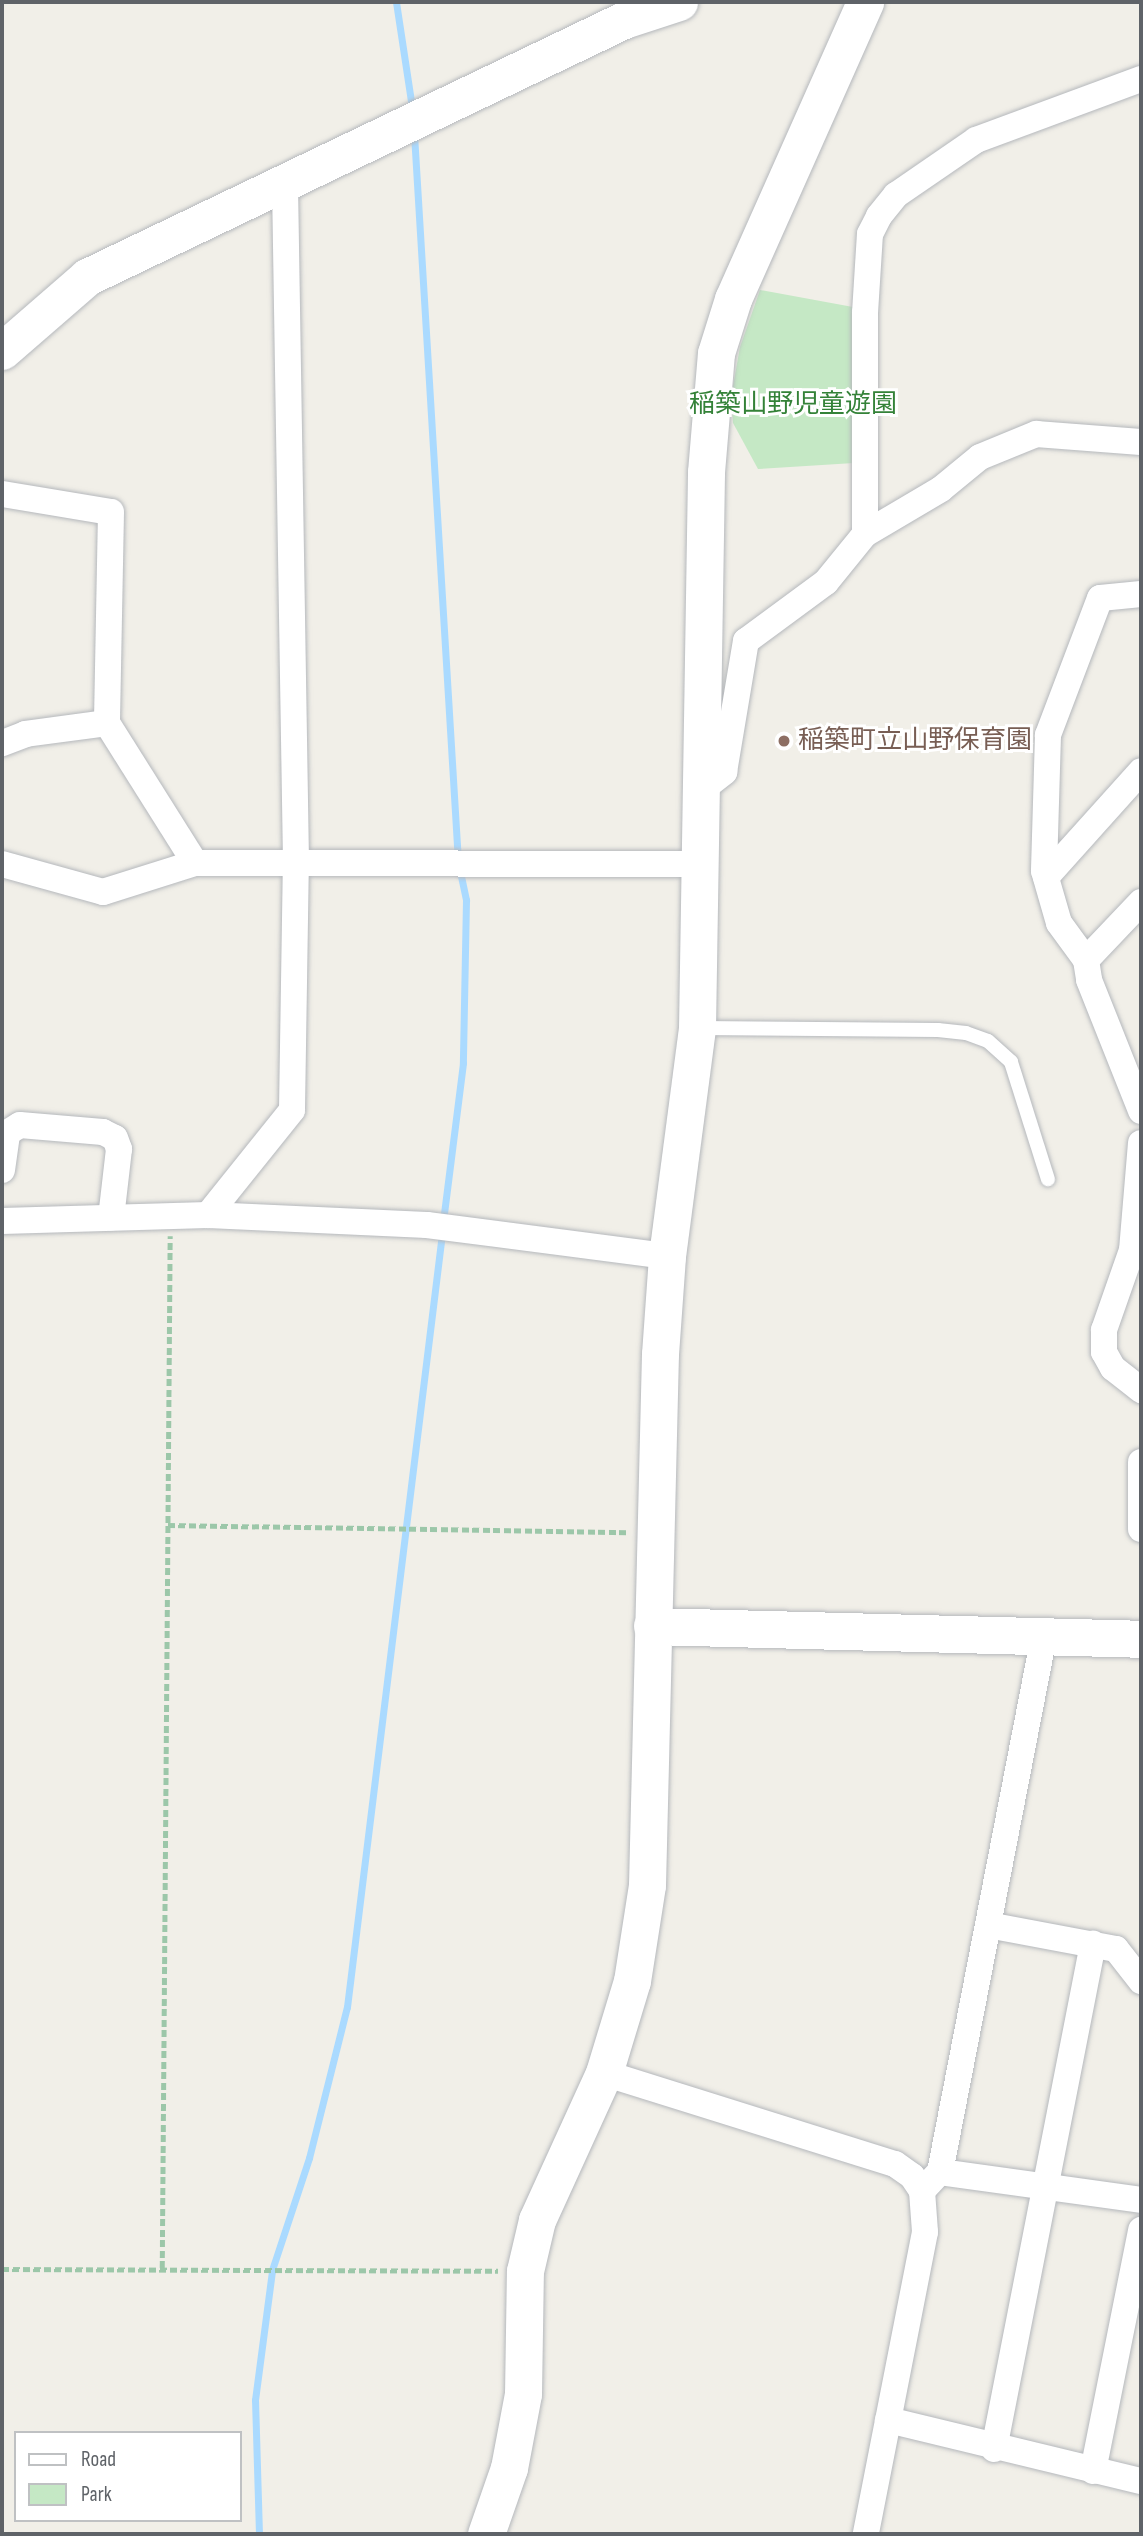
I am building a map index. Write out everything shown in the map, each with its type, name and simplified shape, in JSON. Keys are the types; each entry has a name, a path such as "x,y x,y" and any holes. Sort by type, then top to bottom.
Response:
{"street":[{"path":"2,351 87,277 624,20 679,2"},
{"path":"486,2534 509,2468 523,2394 525,2271 537,2220 604,2073 632,1981 646,1885 653,1532 667,1256 697,1028 697,864 706,460 716,353 733,299 865,2"},
{"path":"865,534 865,313 870,234 879,216 896,195 976,140 1141,79"},
{"path":"208,1215 292,1110 296,862 285,181"},
{"path":"699,791 724,772 747,641 826,582 865,534 941,489 979,457 1036,434 1141,442"},
{"path":"2,494 111,512 107,723 195,863"},
{"path":"1141,594 1100,598 1048,734 1046,877 1059,923 1086,960 1089,980 1141,1111"},
{"path":"2,743 26,734 107,723"},
{"path":"1046,877 1141,771"},
{"path":"2,864 103,892 195,863 697,864"},
{"path":"1086,960 1141,902"},
{"path":"2,1170 8,1133 20,1125 103,1132 115,1138 119,1149 111,1218"},
{"path":"1141,1143 1132,1250 1104,1330 1104,1352 1113,1368 1141,1390"},
{"path":"2,1222 208,1215 427,1225 667,1256"},
{"path":"1141,1462 1141,1529"},
{"path":"652,1626 1141,1639"},
{"path":"922,2191 940,2172 1044,1636"},
{"path":"988,1925 1116,1948 1141,1981"},
{"path":"994,2449 1048,2187 1093,1944"},
{"path":"604,2073 895,2164 912,2176 922,2191 925,2232 866,2534"},
{"path":"940,2172 1141,2200"},
{"path":"1093,2471 1141,2230"},
{"path":"888,2420 994,2449 1141,2481"}],"lane":[{"path":"697,1028 938,1030 966,1033 988,1041 1011,1062 1048,1179"}],"path":[{"path":"162,2268 170,1217"},
{"path":"168,1525 653,1532"},
{"path":"2,2269 525,2271"}],"green space":[{"name":"稲築山野児童遊園","path":"760,290 853,307 854,463 758,469 733,423 731,397 740,347"}],"waterway":[{"path":"396,2 412,108"},
{"path":"414,134 458,862 466,900 463,1063 443,1221"},
{"path":"259,2534 255,2400 272,2270 309,2158 347,2007 442,1233"}],"place":[{"name":"稲築町立山野保育園","path":"784,741"}]}
